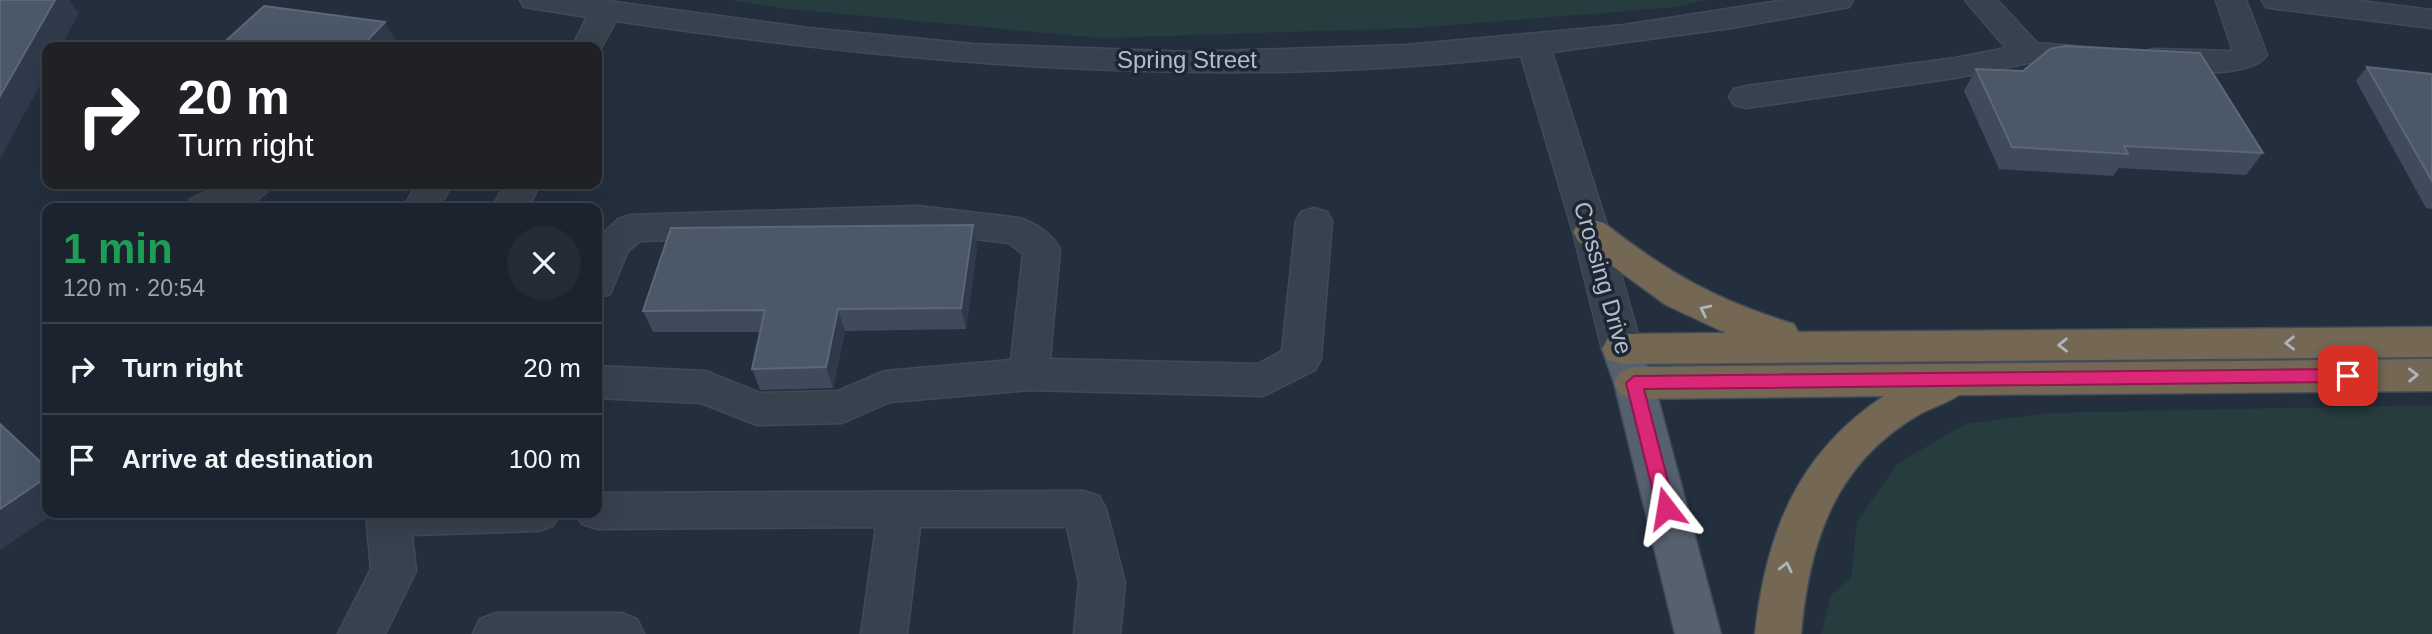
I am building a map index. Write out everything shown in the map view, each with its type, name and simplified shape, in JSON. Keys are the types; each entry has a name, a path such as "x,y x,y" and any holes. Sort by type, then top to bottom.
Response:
{"highway":[{"path":"1591,232 1661,287 1734,323 1784,336 1890,346"},
{"path":"1628,366 1890,346 2432,342"},
{"path":"1628,366 1957,380 2432,375"},
{"path":"1778,634 1780,594 1792,540 1818,486 1851,443 1883,416 1910,398 1957,380"}],"main road":[{"name":"Crossing Drive","path":"1628,366 1698,634"}],"street":[{"name":"Spring Street","path":"535,0 854,43 975,54 1098,60 1291,61 1534,46 1726,20 1838,0"},
{"path":"1980,0 2028,54"},
{"path":"1746,97 1955,68 2028,54 2235,62 2252,55 2231,0"},
{"path":"2277,0 2432,19"},
{"path":"590,42 606,10"},
{"name":"Crossing Drive","path":"1534,46 1591,232 1628,366"},
{"path":"214,203 244,189"},
{"path":"602,271 612,244 631,228 918,219 1019,231 1042,249 1030,374"},
{"path":"602,382 705,387 757,409 769,409 842,407 885,387 1030,374 1263,380 1301,359 1314,221"},
{"path":"884,634 900,509"},
{"path":"602,511 1084,509 1102,583 1097,634"},
{"path":"361,634 394,571 389,518"},
{"path":"496,634 621,634"}],"green space":[{"path":"729,0 1707,0 1676,7 1415,28 1100,38 789,9"},
{"path":"2432,405 2432,634 1821,634 1831,595 1851,578 1857,522 1897,464 1965,424 2049,413"}],"building":[{"path":"0,0 55,0 0,96"},
{"path":"264,6 385,22 366,42 224,42"},
{"path":"2065,46 2200,53 2263,153 2124,146 2128,154 2012,147 1976,69 2023,71 2050,49"},
{"path":"2367,67 2432,74 2432,181"},
{"path":"973,225 961,308 838,309 826,367 752,369 765,310 643,311 671,228"},
{"path":"0,424 42,463 42,480 0,509"}],"route":[{"path":"1666,508 1634,383 2348,376"}]}
